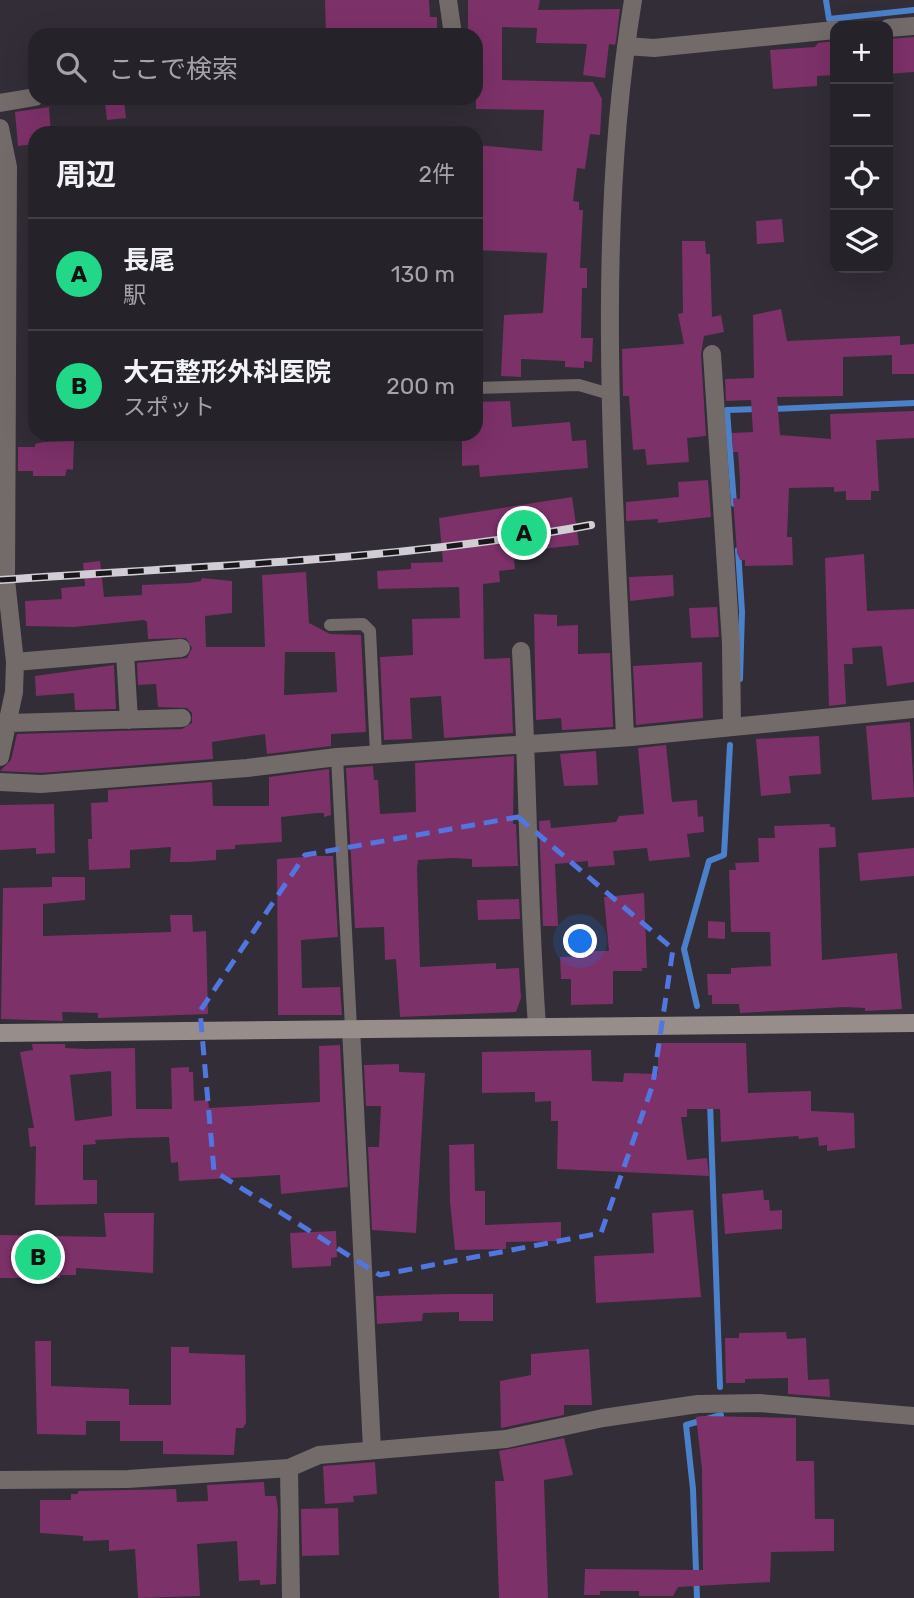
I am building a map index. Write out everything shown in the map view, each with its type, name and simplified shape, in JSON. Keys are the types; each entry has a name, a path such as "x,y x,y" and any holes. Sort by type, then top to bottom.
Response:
{"street":[{"path":"448,0 452,28"},
{"path":"625,737 614,478 614,154 618,97 633,0"},
{"path":"893,28 914,26"},
{"path":"626,46 654,47 830,30"},
{"path":"0,103 28,98"},
{"path":"0,128 8,167 4,437 6,580 15,662 9,723 0,757"},
{"path":"712,354 731,643 732,727"},
{"path":"15,662 181,648"},
{"path":"522,651 527,744 529,919 537,1026"},
{"path":"125,653 129,720"},
{"path":"0,782 41,784 247,768 337,757 625,737 914,709"},
{"path":"9,723 182,718"},
{"path":"0,1032 914,1023"},
{"path":"351,1028 372,1449"},
{"path":"0,1480 128,1479 289,1468 319,1455 506,1439 603,1419 698,1404 760,1403 914,1416"},
{"path":"289,1468 291,1598"}],"lane":[{"path":"483,388 579,385 613,395"},
{"path":"330,625 363,624 370,631 376,754"},
{"path":"337,757 351,1028"}],"highlighted area":[{"path":"518,817 673,949 653,1084 601,1233 380,1275 214,1171 200,1011 305,855"}],"building":[{"path":"325,0 429,0 430,17 437,17 437,28 326,28"},
{"path":"468,0 540,0 538,10 620,9 615,45 609,44 605,78 583,75 587,44 536,43 537,28 502,27 502,80 593,82 602,99 600,135 590,134 585,169 577,168 573,201 579,202 579,210 583,210 580,268 587,268 587,288 582,288 581,338 593,338 592,362 584,361 584,368 565,367 565,361 521,359 521,377 501,376 504,315 543,313 547,253 483,250 483,146 542,151 544,110 476,109 476,105 483,105 483,28 468,28"},
{"path":"914,37 914,72 893,74 893,39"},
{"path":"830,42 830,75 817,76 817,86 773,89 770,50 815,47 818,43"},
{"path":"105,105 125,105 126,118 107,120"},
{"path":"49,107 50,126 28,126 28,145 18,146 15,112"},
{"path":"782,219 784,242 757,244 756,221"},
{"path":"682,241 705,241 706,254 710,254 712,317 721,315 724,332 704,336 701,354 706,436 687,438 689,462 647,465 645,449 633,450 629,396 623,396 622,349 684,344 678,314 683,313"},
{"path":"781,309 787,341 900,336 900,345 914,344 914,374 892,374 892,355 843,357 843,396 777,397 780,435 831,439 830,414 914,411 914,438 876,440 879,491 871,491 871,500 846,500 846,491 834,492 834,487 789,488 787,537 792,537 793,565 745,566 745,560 740,560 737,553 733,498 740,499 740,480 738,452 733,452 732,433 753,432 751,400 726,401 725,379 754,378 753,315"},
{"path":"510,401 512,427 570,422 572,441 586,440 588,468 480,477 479,465 462,466 462,441 483,441 483,402"},
{"path":"74,441 73,470 67,469 65,476 33,476 33,471 18,471 18,447 35,447 35,444 44,442"},
{"path":"708,480 711,517 658,523 658,519 626,521 626,502 679,497 678,482"},
{"path":"572,497 579,545 513,552 515,569 499,571 500,582 483,584 484,659 510,658 513,733 444,738 441,696 410,698 412,739 384,740 380,657 413,655 412,619 460,618 459,587 378,589 377,571 411,569 411,563 443,562 439,518"},
{"path":"864,554 867,611 914,609 914,682 887,686 882,646 852,648 853,664 844,664 846,704 829,706 825,558"},
{"path":"100,561 104,597 142,595 142,585 189,583 201,581 202,578 232,581 232,613 205,616 206,647 265,647 262,575 306,572 309,623 330,634 361,635 366,732 331,734 331,746 267,754 265,734 212,742 213,759 41,773 0,771 11,760 17,734 182,729 192,723 192,713 187,708 158,707 156,684 138,685 137,663 187,658 192,648 186,638 148,639 147,622 144,620 74,627 26,626 25,601 62,599 61,588 85,586 83,563","holes":["285,652 335,652 337,692 284,695"]},
{"path":"673,575 674,596 630,601 629,577"},
{"path":"717,607 719,637 691,638 689,608"},
{"path":"534,614 557,615 557,626 578,625 578,654 610,653 613,727 562,730 561,718 536,720"},
{"path":"702,662 703,718 636,725 633,666"},
{"path":"114,665 116,709 75,710 74,693 36,696 35,676"},
{"path":"910,722 914,797 872,800 866,726"},
{"path":"819,736 821,774 789,776 791,793 761,796 756,739"},
{"path":"666,745 672,802 697,800 698,817 703,816 704,832 687,834 690,857 649,861 647,848 613,851 615,865 588,867 588,861 555,864 558,926 543,926 539,821 550,820 551,828 616,822 619,816 644,814 638,748"},
{"path":"596,751 598,785 564,786 560,754"},
{"path":"514,756 513,824 516,824 518,866 472,867 472,859 453,858 418,860 417,869 420,967 496,963 496,969 519,968 521,998 516,1012 400,1017 396,959 385,960 384,927 355,928 346,768 373,766 374,780 378,780 380,814 416,812 415,763"},
{"path":"329,769 331,815 324,817 324,813 317,813 281,817 282,842 235,845 235,849 216,850 216,860 188,862 170,862 171,847 130,850 130,868 89,870 91,803 108,802 108,790 212,782 213,806 269,806 269,777"},
{"path":"54,804 55,853 36,854 36,848 0,850 0,805"},
{"path":"830,824 830,827 835,827 836,847 819,848 822,960 897,953 902,1009 865,1011 865,1008 845,1007 740,1013 739,1004 712,1004 712,995 708,995 707,974 731,974 731,968 771,966 770,932 731,932 729,870 736,870 735,863 759,862 758,838 775,838 774,826"},
{"path":"914,848 914,876 860,881 858,853"},
{"path":"333,856 338,937 301,940 302,988 340,987 342,1015 278,1015 277,859"},
{"path":"52,877 85,877 85,900 43,904 43,936 171,932 170,915 192,915 193,932 206,931 208,1014 98,1018 98,1013 62,1012 63,1021 1,1019 3,888 52,887"},
{"path":"644,893 647,968 642,968 642,971 613,971 613,1004 571,1005 571,979 561,979 560,957 591,956 591,951 609,951 604,897"},
{"path":"519,899 520,919 478,920 477,900"},
{"path":"708,921 725,922 725,939 708,938"},
{"path":"658,1043 746,1043 748,1093 811,1091 811,1111 854,1113 855,1148 827,1151 827,1145 819,1146 818,1137 799,1139 798,1136 721,1142 720,1109 687,1109 687,1117 681,1117 687,1160 707,1158 709,1176 557,1169 558,1121 551,1121 551,1101 535,1102 535,1092 482,1093 482,1052 591,1050 592,1081 623,1082 624,1073 658,1074"},
{"path":"32,1044 65,1044 65,1048 86,1049 135,1048 136,1109 172,1109 171,1068 189,1067 189,1072 193,1072 194,1101 208,1100 209,1108 320,1102 319,1046 340,1045 348,1187 281,1194 280,1175 179,1181 178,1162 171,1163 169,1137 95,1140 96,1144 83,1145 83,1180 97,1180 97,1204 35,1205 36,1146 30,1147 28,1128 34,1128 20,1052 33,1050","holes":["111,1071 112,1116 75,1121 70,1075"]},
{"path":"399,1064 399,1072 425,1073 416,1233 372,1230 368,1147 379,1147 381,1106 366,1106 364,1065"},
{"path":"474,1144 475,1191 485,1191 485,1225 561,1222 561,1241 506,1242 506,1249 455,1250 450,1202 449,1145"},
{"path":"763,1190 764,1200 769,1200 770,1211 782,1210 782,1229 725,1234 722,1194"},
{"path":"693,1210 701,1297 596,1303 594,1256 654,1253 652,1213"},
{"path":"104,1213 154,1213 153,1273 76,1268 76,1275 60,1275 60,1278 0,1278 0,1235 106,1237"},
{"path":"336,1231 337,1257 331,1258 331,1266 292,1268 290,1233"},
{"path":"493,1294 493,1321 459,1321 459,1312 423,1313 422,1321 377,1324 376,1296"},
{"path":"786,1332 787,1339 806,1338 808,1380 829,1379 830,1397 788,1394 788,1378 745,1379 745,1383 726,1383 725,1338 739,1338 739,1333"},
{"path":"35,1341 51,1341 51,1386 129,1389 129,1405 171,1405 171,1347 189,1347 189,1353 245,1355 246,1423 243,1428 236,1428 234,1455 163,1454 163,1441 120,1441 120,1421 86,1421 86,1435 37,1434"},
{"path":"589,1349 592,1405 564,1405 564,1415 501,1428 500,1381 531,1375 531,1354"},
{"path":"696,1417 796,1418 796,1461 814,1461 815,1519 834,1519 834,1551 771,1552 770,1582 678,1587 673,1596 639,1596 639,1591 600,1591 600,1595 584,1595 585,1569 703,1570 702,1469"},
{"path":"564,1438 573,1475 544,1480 548,1598 499,1598 495,1481 504,1481 499,1451"},
{"path":"375,1462 377,1494 353,1496 354,1502 325,1504 323,1466"},
{"path":"264,1482 265,1496 276,1496 278,1509 276,1584 260,1585 260,1580 239,1581 237,1541 197,1544 200,1596 138,1598 135,1549 109,1551 109,1540 83,1541 83,1536 40,1533 40,1500 71,1500 71,1494 78,1494 78,1491 176,1489 177,1502 208,1501 207,1485"},
{"path":"338,1508 339,1555 302,1556 301,1509"}],"waterway":[{"path":"826,0 829,19 914,10"},
{"path":"773,409 914,403"},
{"path":"734,504 727,410 758,409"},
{"path":"738,550 742,612 740,679"},
{"path":"697,1006 684,949 709,861 724,855 730,745"},
{"path":"710,1102 720,1387"},
{"path":"697,1598 693,1489 686,1425 721,1415"}],"railway":[{"path":"0,580 371,555 591,525"}],"place":[{"name":"長尾","path":"524,533"},
{"name":"大石整形外科医院","path":"38,1257"}]}
